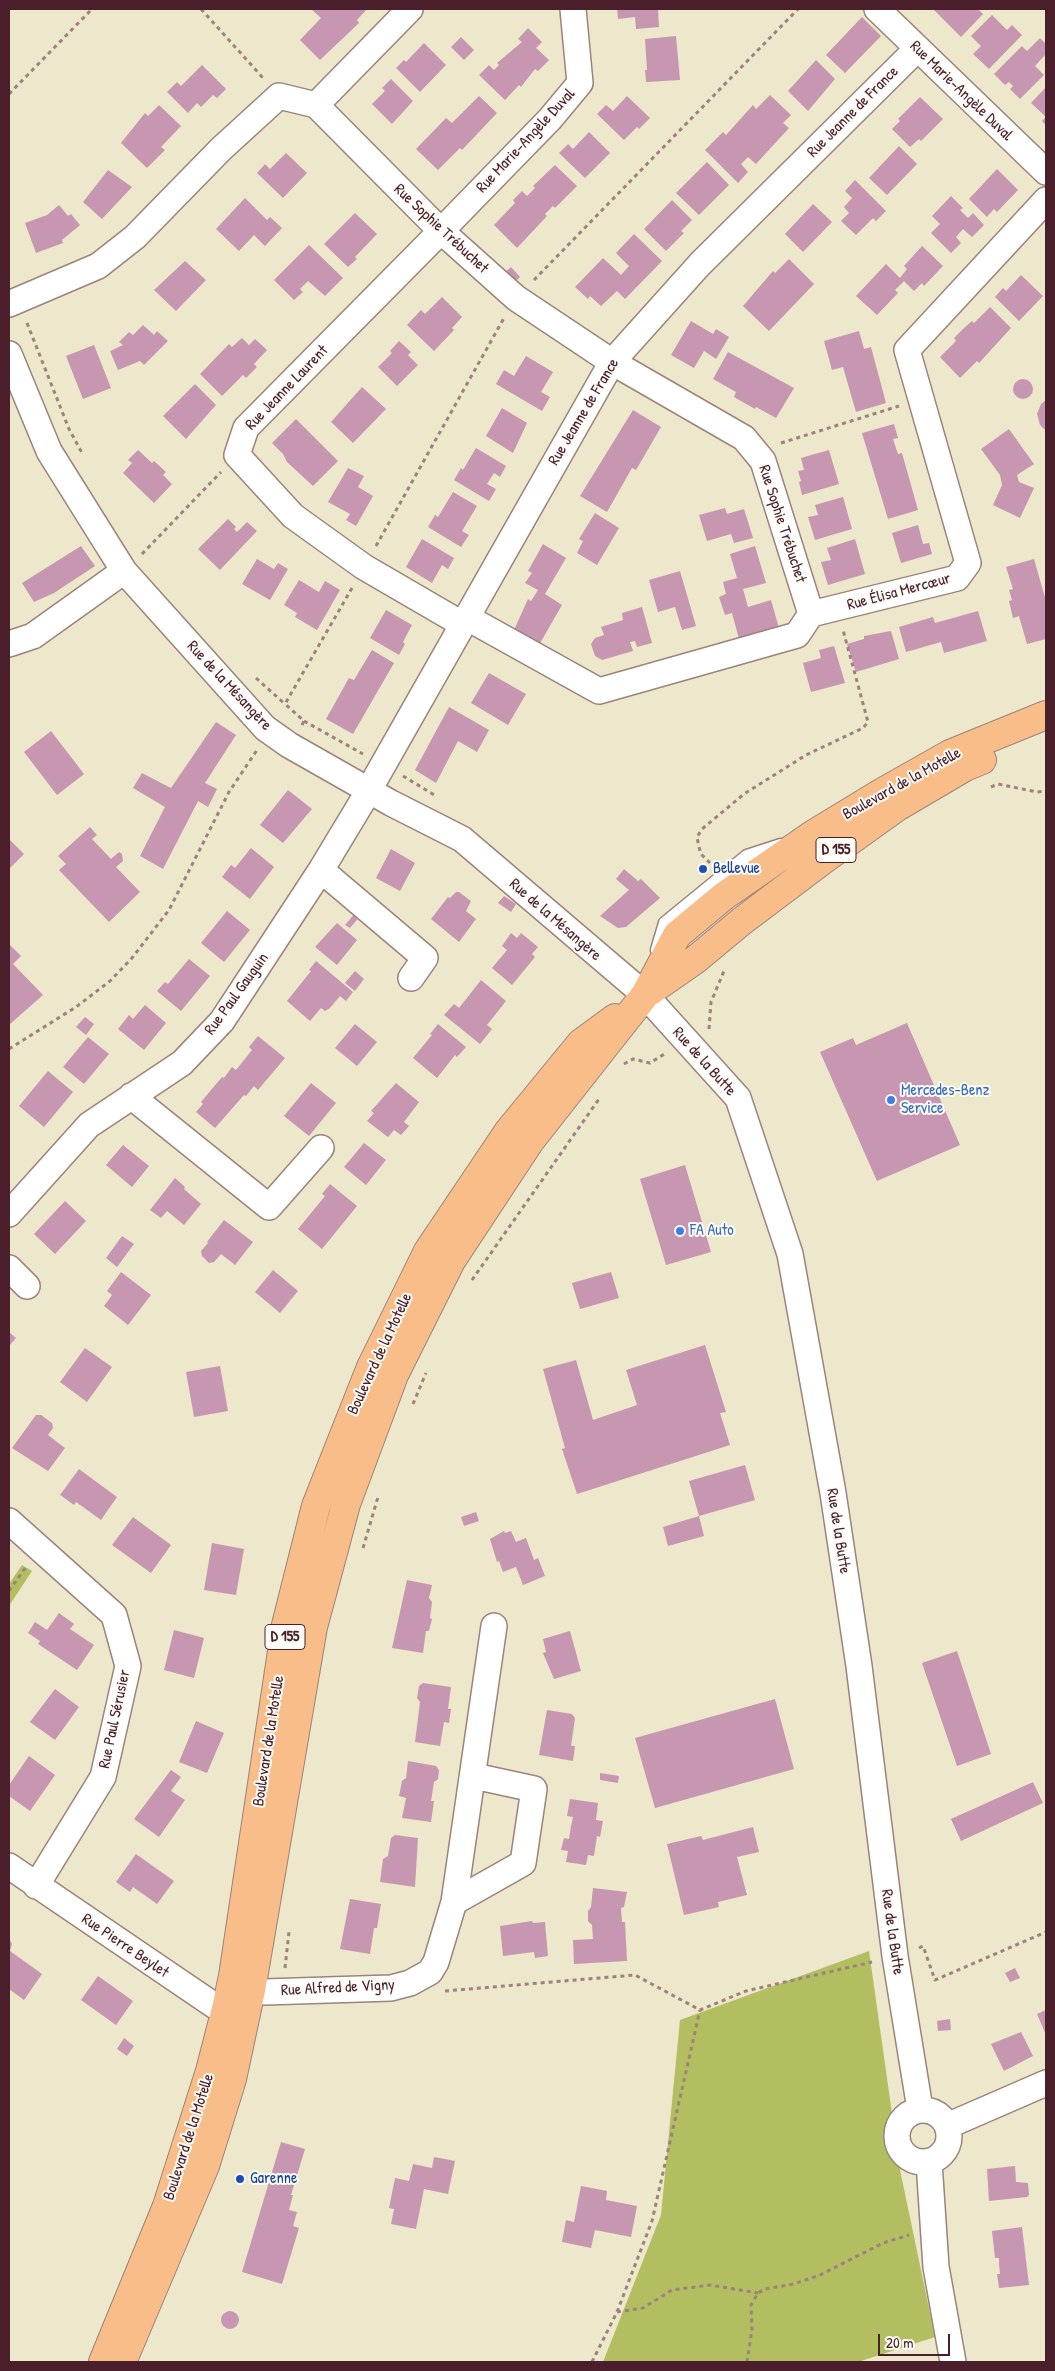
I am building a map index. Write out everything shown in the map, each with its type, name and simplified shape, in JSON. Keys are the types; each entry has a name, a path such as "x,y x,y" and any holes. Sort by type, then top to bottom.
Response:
{"main road":[{"name":"Boulevard de la Motelle","path":"122,2362 205,2166 232,2079 238,2001 313,1627 346,1504 394,1375 451,1261 530,1141 645,995 677,935 724,896 812,836 950,754 1046,715"},
{"name":"Boulevard de la Motelle","path":"645,995 695,960 742,920 819,862 897,807 965,767 1046,734"},
{"name":"Boulevard de la Motelle","path":"102,2362 167,2206 210,2071 238,2001"}],"street":[{"path":"13,302 98,266 134,237 221,150 280,96 316,105 410,9"},
{"name":"Rue Marie-Angèle Duval","path":"441,231 550,119 580,84 573,9"},
{"name":"Rue Marie-Angèle Duval","path":"877,9 1046,172"},
{"name":"Rue Jeanne de France","path":"370,790 612,362 700,264 917,49"},
{"name":"Rue Sophie Trébuchet","path":"316,105 441,231 516,298 612,362 744,438 763,460 810,614"},
{"name":"Rue Élisa Mercœur","path":"810,614 957,578 968,563 907,350 1046,200"},
{"name":"Rue Jeanne Laurent","path":"237,455 246,428 441,231"},
{"name":"Rue de la Mésangère","path":"9,354 49,451 124,571 269,731 289,745 462,839 645,995"},
{"path":"237,455 293,516 364,567 598,691 797,635 810,614"},
{"path":"9,644 33,636 124,571"},
{"name":"Rue Paul Gauguin","path":"9,1214 89,1125 182,1064 222,1022 321,870 370,790"},
{"path":"321,870 425,958 411,978"},
{"name":"Rue de la Butte","path":"645,995 738,1098 790,1254 833,1493 859,1666 895,1956 920,2109"},
{"path":"131,1096 269,1207 321,1148"},
{"path":"9,1268 28,1286"},
{"name":"Rue Paul Sérusier","path":"9,1521 114,1616 128,1666 103,1777 36,1886"},
{"name":"Rue Alfred de Vigny","path":"238,2001 282,1991 391,1988 410,1983 430,1972 436,1962 454,1902 474,1776 494,1626"},
{"path":"454,1902 523,1863 534,1789 474,1776"},
{"name":"Rue Pierre Beylet","path":"9,1866 215,2006 238,2001"},
{"path":"947,2126 1046,2083"},
{"path":"920,2109 935,2112 947,2126 949,2135 947,2146 942,2154 929,2162 919,2162 910,2159 902,2153 896,2140 896,2132 904,2117 920,2109"},
{"path":"929,2162 936,2267 953,2362"}],"lane":[{"path":"645,995 665,923 747,856 812,836"}],"path":[{"path":"9,94 92,9"},
{"path":"285,704 516,298 798,9"},
{"path":"13,302 69,429 82,454"},
{"path":"756,451 921,399"},
{"path":"124,571 237,455"},
{"path":"137,546 148,561"},
{"path":"723,876 701,854 697,837 702,829 744,794 806,755 863,728 868,722 837,608"},
{"path":"249,672 304,722 289,745"},
{"path":"9,1049 76,1007 110,981 132,958 169,910 229,792 269,731"},
{"path":"989,787 998,784 1037,792 1046,791"},
{"path":"619,1066 633,1059 650,1063 709,1028 711,1002 725,969"},
{"path":"468,1286 569,1145 603,1092"},
{"path":"409,1414 428,1368"},
{"path":"362,1552 379,1496"},
{"path":"282,1991 290,1926"},
{"path":"700,2010 746,1991 895,1956 923,1946 935,1980 1046,1932"},
{"path":"436,1990 450,1991 635,1975 700,2010"},
{"path":"592,2362 617,2312 652,2221 700,2010"},
{"path":"747,2362 752,2330 751,2305 758,2293 765,2289 794,2284 820,2275 883,2244 913,2234 934,2232"},
{"path":"617,2312 643,2308 672,2290 710,2285 758,2293"}],"green space":[{"path":"22,1565 32,1571 9,1606 9,1584"},
{"path":"869,1951 900,2170 935,2337 858,2362 603,2362 661,2215 680,2020"}],"building":[{"path":"311,9 367,9 357,20 359,23 320,60 300,40 321,18"},
{"path":"617,9 658,9 659,27 636,29 635,17 618,19"},
{"path":"933,9 978,9 983,14 961,37"},
{"path":"992,15 1007,30 1012,25 1022,35 989,69 973,54 981,46 971,36"},
{"path":"862,17 881,36 845,73 826,55"},
{"path":"528,28 542,42 536,48 549,60 538,71 535,69 521,87 519,85 505,100 479,75 489,65 494,70 499,65 497,63 522,42 518,39"},
{"path":"676,36 680,80 646,82 645,39"},
{"path":"461,37 474,50 464,60 451,47"},
{"path":"1040,38 1046,44 1046,54 1035,66 1044,75 1020,99 1010,89 1013,86 1009,82 1005,85 994,74 1022,46 1027,51"},
{"path":"424,43 446,65 420,92 396,68 404,60 406,62"},
{"path":"816,60 835,79 808,111 788,91"},
{"path":"202,65 226,89 217,98 213,95 201,107 197,103 188,113 167,92 177,82 181,86"},
{"path":"391,79 413,101 392,124 372,104 385,91 382,88"},
{"path":"1046,87 1046,117 1031,103"},
{"path":"770,95 791,115 783,123 789,128 756,164 748,157 741,164 748,172 738,183 705,150 723,132 726,135 753,105 756,109"},
{"path":"479,96 497,113 462,150 460,148 438,170 416,149 446,118 452,123"},
{"path":"627,96 650,118 639,129 637,127 624,140 597,114 606,105 613,111"},
{"path":"920,97 943,119 921,141 919,139 910,147 892,129 900,121 898,119"},
{"path":"159,105 181,126 161,147 165,150 147,168 121,143 145,113 148,116"},
{"path":"1046,117 1046,125 1042,121"},
{"path":"589,132 610,153 585,178 559,153 568,144 573,149"},
{"path":"899,146 917,164 887,195 869,178"},
{"path":"286,153 307,173 283,198 257,173 265,164 270,169"},
{"path":"707,162 729,185 699,215 676,193"},
{"path":"555,165 577,186 555,208 553,206 545,214 547,216 517,248 494,225 515,203 513,200 522,191 527,196 535,188 533,186"},
{"path":"997,169 1018,190 997,212 994,209 987,217 969,199"},
{"path":"108,170 132,187 102,219 83,202"},
{"path":"855,180 886,211 876,221 873,218 856,235 841,221 849,213 844,207 852,198 845,191"},
{"path":"951,196 963,208 960,210 968,218 973,213 984,225 972,237 963,229 956,237 961,243 951,253 931,233 940,224 932,216"},
{"path":"245,198 267,220 270,217 282,228 265,246 254,235 239,251 216,229"},
{"path":"672,200 692,220 681,231 684,233 666,251 644,229"},
{"path":"813,204 832,222 803,252 785,234"},
{"path":"59,205 68,216 71,214 80,225 62,240 63,243 36,253 25,223 47,215"},
{"path":"355,213 377,234 348,267 324,244"},
{"path":"634,234 662,261 625,299 617,291 601,306 590,296 588,299 575,287 603,258 621,275 629,266 616,253"},
{"path":"309,245 343,278 325,296 308,281 300,289 303,292 294,300 274,280"},
{"path":"922,246 943,266 924,286 922,283 914,291 904,281 895,290 898,293 877,315 856,296 886,264 900,278 907,269 904,266"},
{"path":"789,259 814,284 769,331 743,306 773,271 775,273"},
{"path":"185,261 206,280 176,311 154,290"},
{"path":"511,267 520,277 514,283 504,273"},
{"path":"1021,275 1043,296 1019,321 995,297 1003,288 1006,291"},
{"path":"442,297 462,317 452,328 454,330 434,351 407,325 421,310 425,314"},
{"path":"990,307 1011,328 979,363 977,361 960,378 940,357 956,341 954,338 963,329 972,321 974,323"},
{"path":"691,321 713,334 716,329 729,337 716,359 704,351 694,368 671,355"},
{"path":"143,325 154,335 157,331 168,341 144,365 140,361 118,370 110,351 123,345 119,342 129,332 133,335"},
{"path":"859,331 864,349 871,347 886,403 856,412 843,367 832,370 824,341"},
{"path":"242,338 249,345 255,339 267,350 254,364 257,367 246,378 243,375 222,396 200,374 229,344 232,347"},
{"path":"399,341 411,352 408,355 418,365 397,386 378,367 392,353 390,351"},
{"path":"94,345 111,388 83,399 66,356"},
{"path":"728,352 794,388 776,418 734,397 736,392 713,379"},
{"path":"526,356 553,372 541,392 550,397 542,411 496,384 504,370 514,376"},
{"path":"1023,379 1030,382 1033,389 1030,396 1023,399 1016,396 1013,389 1016,382"},
{"path":"195,384 216,405 186,439 163,416"},
{"path":"362,387 386,409 353,443 331,422"},
{"path":"1046,400 1046,431 1040,425 1037,414 1041,404"},
{"path":"502,408 527,423 513,453 486,436"},
{"path":"633,410 661,427 636,470 632,468 607,512 580,496"},
{"path":"296,419 338,461 313,486 287,462 283,454 272,443"},
{"path":"894,424 898,438 893,439 898,454 902,453 918,510 888,519 862,433"},
{"path":"1009,429 1034,464 1017,475 1019,482 1034,488 1020,518 993,505 1002,485 1000,475 981,449"},
{"path":"476,448 506,466 500,477 494,473 487,484 496,489 489,501 454,480 461,468 463,470"},
{"path":"138,450 152,463 154,461 166,472 163,475 172,484 154,503 123,473 132,463 128,460"},
{"path":"829,450 839,484 802,495 798,471 804,470 801,458"},
{"path":"348,468 364,476 358,487 373,496 356,526 346,520 350,514 328,502"},
{"path":"453,492 477,506 462,531 469,535 461,547 428,527 435,515 438,517"},
{"path":"843,497 852,529 815,540 808,517 818,515 815,505"},
{"path":"725,508 727,514 744,509 753,538 734,543 731,534 707,541 699,515"},
{"path":"595,513 619,528 597,565 577,553 583,541 579,539"},
{"path":"228,519 236,527 234,529 237,532 247,522 257,531 220,570 198,549"},
{"path":"918,525 923,544 929,543 932,554 901,563 892,533"},
{"path":"422,539 454,558 448,569 442,565 432,583 406,567"},
{"path":"855,539 865,574 828,585 821,562 831,560 827,548"},
{"path":"543,544 566,558 545,594 562,605 539,645 514,630 528,599 531,601 538,590 525,583 532,573 528,571"},
{"path":"81,546 95,566 54,593 34,602 22,583"},
{"path":"755,546 766,583 743,589 748,607 771,600 779,628 739,639 732,613 725,615 719,597 726,594 723,582 737,578 730,554"},
{"path":"257,559 274,569 278,563 288,569 270,600 242,584"},
{"path":"1034,559 1046,601 1046,639 1027,644 1019,616 1013,618 1009,601 1012,600 1009,590 1013,589 1006,567"},
{"path":"680,571 696,626 682,630 675,607 658,612 649,580"},
{"path":"299,580 319,592 325,581 340,590 317,630 295,617 297,613 284,605"},
{"path":"642,607 652,643 637,647 635,641 630,642 633,651 602,660 595,656 591,644 595,638 604,635 601,627 623,620 622,613"},
{"path":"386,610 412,625 399,655 370,638"},
{"path":"978,611 987,641 944,653 941,642 906,652 899,627 933,617 935,623"},
{"path":"891,631 899,659 856,672 847,644 864,639 864,636"},
{"path":"834,646 845,683 811,692 803,663 821,658 819,650"},
{"path":"372,650 394,663 353,734 326,719 349,678 354,680"},
{"path":"489,673 526,694 508,725 471,703"},
{"path":"449,707 489,730 477,752 458,741 436,783 415,770"},
{"path":"216,722 236,735 205,783 217,789 208,807 198,801 163,869 140,856 165,807 133,788 142,773 171,788"},
{"path":"51,731 84,774 57,795 24,752"},
{"path":"288,790 312,809 283,843 260,825"},
{"path":"90,827 97,835 92,839 111,859 119,852 122,854 123,861 116,867 140,892 109,922 59,870 66,864 58,856"},
{"path":"9,839 24,854 9,869"},
{"path":"251,848 274,867 250,899 222,877 231,865 235,868"},
{"path":"391,849 415,863 400,891 376,878"},
{"path":"624,869 638,881 641,879 660,898 626,927 618,928 600,916 629,890 616,879"},
{"path":"456,892 459,892 471,901 466,911 476,919 459,942 431,919 448,897 450,898"},
{"path":"504,896 516,904 511,912 498,903"},
{"path":"227,911 250,930 224,962 201,943"},
{"path":"356,912 360,916 350,928 345,925"},
{"path":"337,923 357,940 337,965 315,947"},
{"path":"511,933 517,938 521,933 538,947 532,954 535,957 512,985 492,968 507,950 502,946"},
{"path":"10,945 21,956 13,964 43,995 9,1025"},
{"path":"189,959 210,976 181,1011 157,991 165,982 168,984"},
{"path":"316,961 353,992 346,1001 340,996 330,1008 325,1011 321,1008 310,1021 287,1001 311,971 309,970"},
{"path":"355,971 364,979 355,991 345,983"},
{"path":"481,980 506,1001 487,1025 492,1029 480,1044 444,1015 454,1004 459,1008"},
{"path":"145,1005 166,1023 144,1050 118,1029 129,1015 133,1019"},
{"path":"85,1017 94,1024 86,1035 76,1027"},
{"name":"Mercedes-Benz Service","path":"907,1023 960,1145 877,1181 820,1052 853,1038 856,1045"},
{"path":"355,1024 377,1042 357,1066 335,1048"},
{"path":"438,1024 466,1047 457,1057 455,1055 437,1078 413,1058 432,1035 430,1034"},
{"path":"258,1036 285,1058 258,1090 254,1086 215,1128 196,1112 203,1104 201,1102 222,1077 224,1078 232,1067 236,1070 252,1050 249,1047"},
{"path":"88,1037 109,1054 84,1084 63,1067"},
{"path":"48,1071 73,1092 44,1127 19,1106"},
{"path":"311,1083 336,1103 309,1136 284,1116"},
{"path":"396,1083 419,1102 404,1122 409,1126 401,1135 394,1130 388,1137 367,1121 374,1113 371,1111"},
{"path":"364,1143 386,1160 366,1185 344,1167"},
{"path":"123,1145 149,1166 132,1187 106,1165"},
{"name":"FA Auto","path":"685,1165 711,1252 666,1265 640,1179"},
{"path":"175,1178 201,1204 184,1225 167,1211 161,1218 150,1210"},
{"path":"330,1184 357,1206 322,1249 298,1229 325,1196 322,1194"},
{"path":"65,1201 86,1221 55,1254 34,1234"},
{"path":"224,1220 253,1242 235,1265 221,1254 214,1262 209,1263 202,1256 201,1251"},
{"path":"122,1236 134,1244 117,1267 106,1258"},
{"path":"273,1270 298,1291 280,1313 255,1292"},
{"path":"121,1272 151,1295 128,1325 104,1306 112,1295 107,1291"},
{"path":"611,1272 619,1298 580,1309 572,1283"},
{"path":"9,1332 16,1338 9,1346"},
{"path":"705,1345 726,1412 720,1413 730,1445 577,1494 562,1449 565,1448 543,1369 576,1360 593,1420 637,1405 626,1370"},
{"path":"85,1348 112,1367 87,1402 60,1382"},
{"path":"220,1366 228,1411 194,1417 186,1372"},
{"path":"36,1415 41,1415 52,1423 53,1428 48,1435 65,1448 48,1471 12,1448"},
{"path":"745,1465 755,1500 699,1516 689,1481"},
{"path":"79,1469 117,1497 101,1520 76,1502 74,1505 60,1495"},
{"path":"476,1512 479,1521 464,1526 461,1517"},
{"path":"699,1516 704,1536 668,1546 663,1527"},
{"path":"133,1517 171,1545 151,1573 112,1545"},
{"path":"504,1531 505,1533 511,1531 516,1542 526,1538 534,1560 538,1558 545,1576 523,1585 516,1567 503,1572 499,1561 497,1562 490,1539"},
{"path":"212,1543 244,1549 236,1595 204,1590"},
{"path":"407,1580 432,1585 429,1598 432,1602 430,1618 432,1619 429,1631 426,1631 423,1653 392,1648"},
{"path":"59,1613 74,1624 70,1629 94,1645 77,1670 38,1644 40,1641 28,1633 35,1622 47,1630"},
{"path":"174,1630 204,1638 194,1678 164,1670"},
{"path":"570,1631 581,1671 554,1679 543,1653 546,1652 543,1639"},
{"path":"957,1651 991,1754 957,1766 922,1663"},
{"path":"423,1683 451,1687 448,1709 451,1709 449,1723 444,1722 440,1746 415,1742 420,1702 417,1698 419,1686"},
{"path":"55,1689 79,1707 55,1740 30,1722"},
{"path":"775,1699 794,1769 655,1808 635,1738"},
{"path":"547,1710 572,1714 575,1718 571,1746 575,1746 573,1761 539,1755"},
{"path":"196,1721 224,1733 207,1773 179,1762"},
{"path":"29,1756 55,1775 30,1811 9,1796 9,1785"},
{"path":"408,1761 436,1766 439,1770 438,1779 434,1782 431,1801 434,1801 431,1822 402,1818 406,1798 399,1796 402,1781 406,1778"},
{"path":"171,1770 181,1777 171,1791 185,1800 159,1837 134,1819"},
{"path":"600,1773 619,1776 618,1783 600,1780"},
{"path":"1033,1782 1043,1803 961,1841 951,1819"},
{"path":"570,1799 598,1803 596,1820 603,1821 600,1837 597,1836 594,1856 588,1855 586,1865 566,1862 568,1851 561,1850 564,1838 569,1839 573,1817 567,1816"},
{"path":"753,1827 759,1852 737,1857 747,1895 718,1902 719,1907 684,1915 667,1844 701,1836 703,1840"},
{"path":"395,1835 418,1838 415,1887 380,1882 383,1859 388,1856 391,1838"},
{"path":"136,1854 174,1881 157,1904 133,1887 130,1892 116,1882"},
{"path":"593,1888 627,1892 624,1907 621,1908 622,1922 625,1922 627,1961 574,1964 573,1940 593,1939 592,1925 588,1921 588,1911 591,1907"},
{"path":"350,1899 381,1904 377,1928 374,1928 370,1954 340,1949"},
{"path":"532,1921 533,1923 545,1922 548,1956 535,1958 534,1952 503,1956 500,1926"},
{"path":"9,1938 12,1944 10,1951 42,1974 24,2000 9,1989"},
{"path":"1015,1968 1020,1978 1010,1982 1005,1973"},
{"path":"98,1976 133,2001 116,2025 81,2000"},
{"path":"1046,2010 1046,2035 1037,2014"},
{"path":"950,2019 951,2030 938,2031 937,2021"},
{"path":"1021,2032 1033,2056 1004,2071 991,2044"},
{"path":"124,2038 134,2046 127,2056 117,2049"},
{"path":"281,2142 305,2149 291,2195 293,2195 289,2210 297,2212 293,2226 299,2228 282,2284 242,2272"},
{"path":"434,2157 455,2161 448,2194 424,2189 416,2229 391,2224 394,2209 389,2208 395,2178 409,2181 413,2164 432,2168"},
{"path":"1015,2166 1016,2182 1028,2183 1029,2195 1027,2197 989,2201 987,2169"},
{"path":"581,2186 607,2191 606,2200 637,2206 631,2237 595,2230 591,2248 562,2242 566,2220 574,2222"},
{"path":"1022,2227 1029,2285 999,2288 997,2274 1000,2274 999,2258 995,2258 992,2231"},
{"path":"230,2311 236,2314 239,2320 236,2326 230,2329 224,2326 221,2320 224,2314"}],"place":[{"name":"Bellevue","path":"703,869"},
{"name":"Mercedes-Benz Service","path":"891,1100"},
{"name":"FA Auto","path":"680,1231"},
{"name":"Garenne","path":"240,2179"}]}
